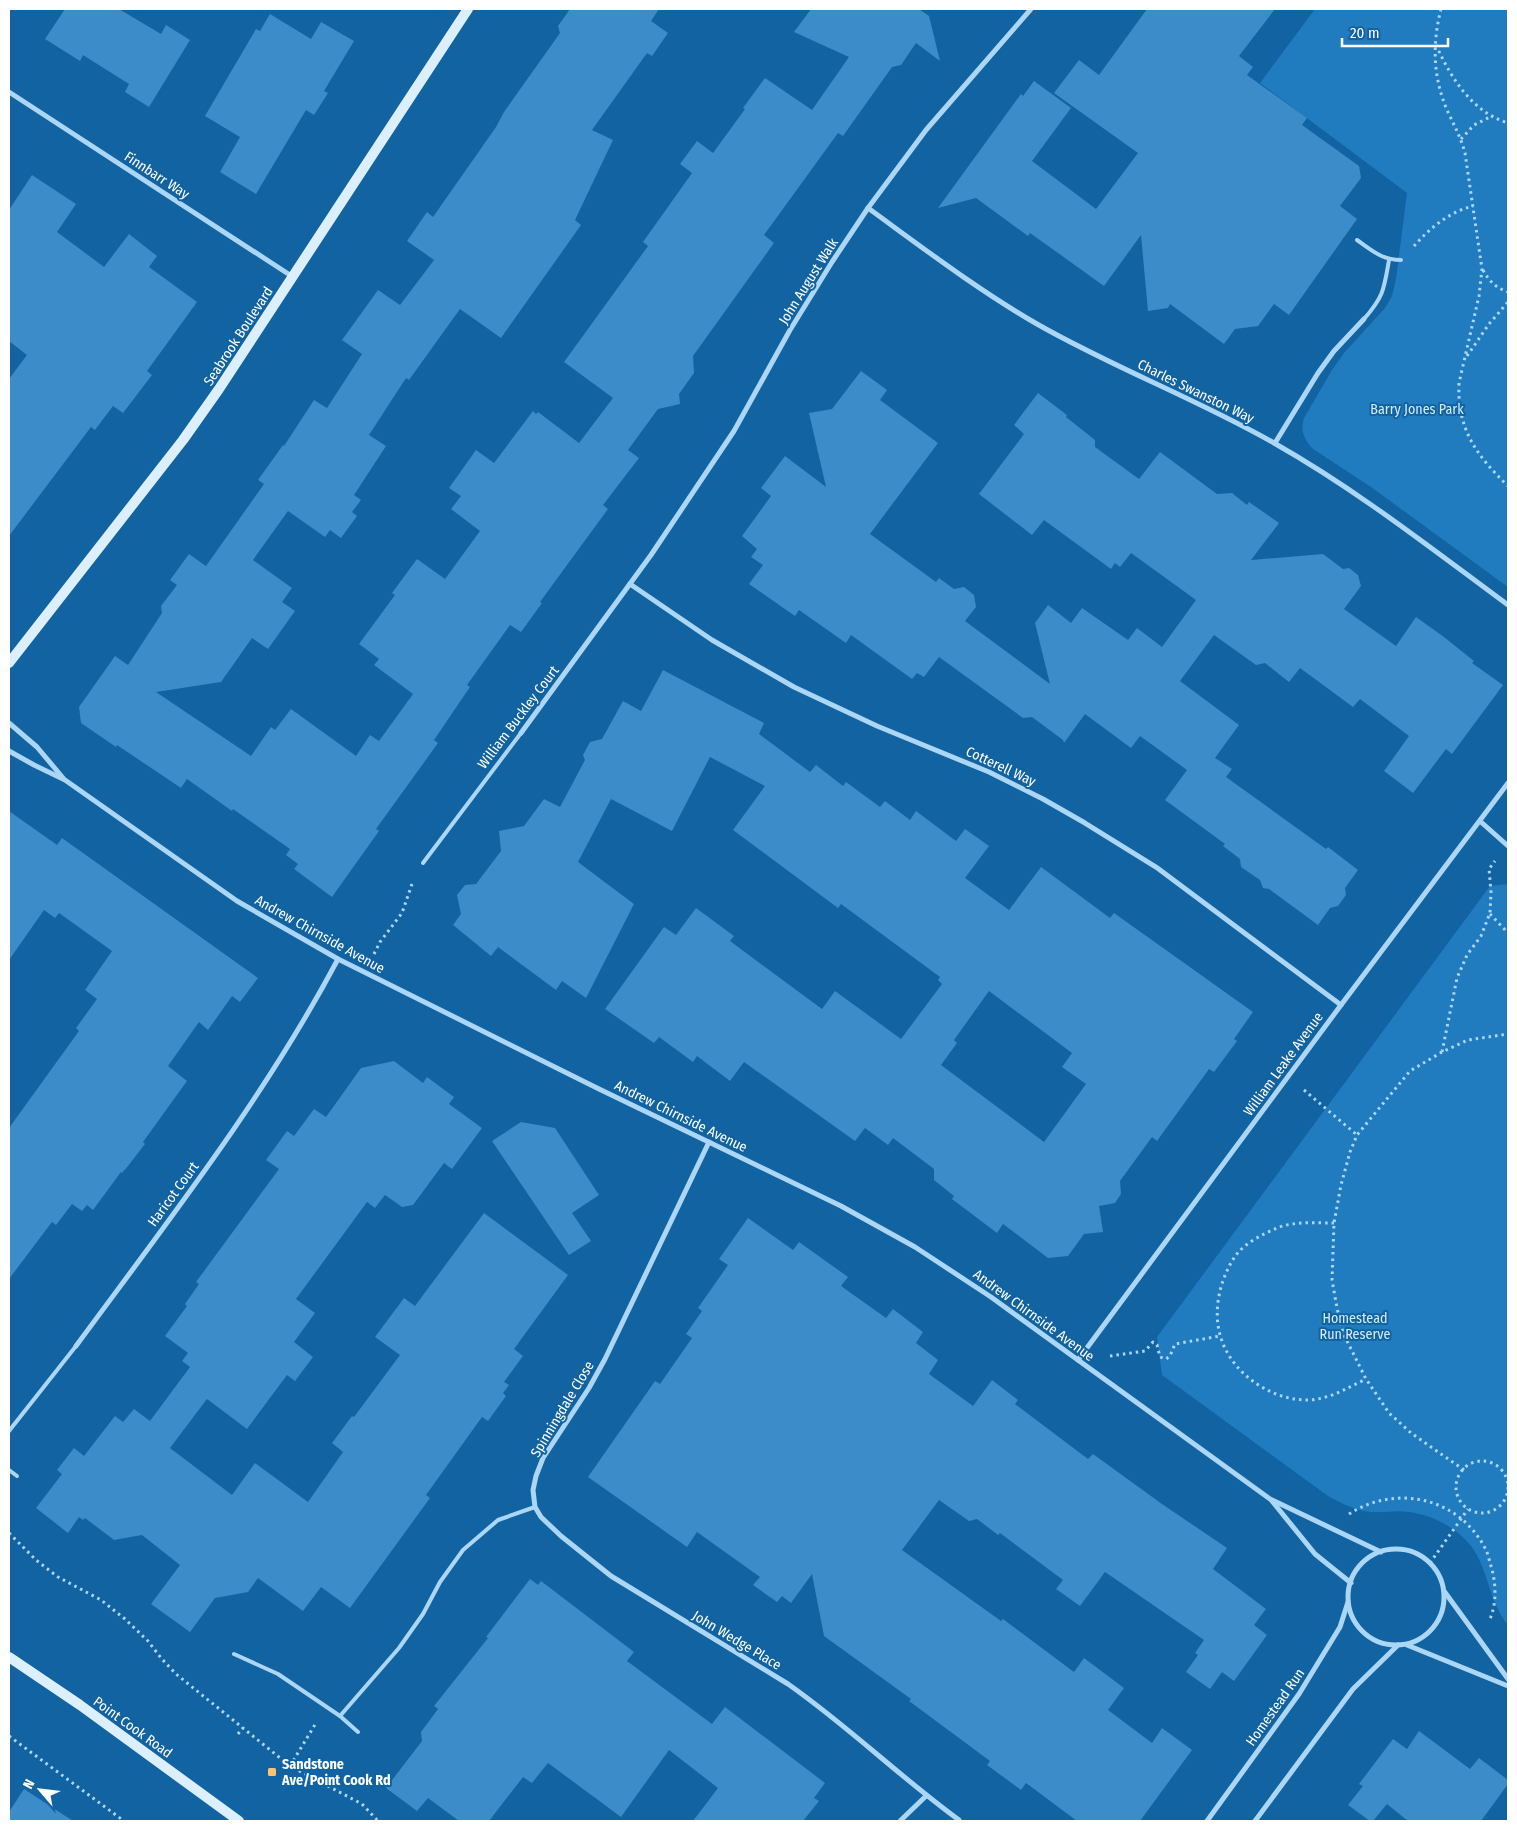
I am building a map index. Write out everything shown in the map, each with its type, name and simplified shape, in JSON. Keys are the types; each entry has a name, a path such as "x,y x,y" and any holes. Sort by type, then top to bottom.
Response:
{"street":[{"name":"Seabrook Boulevard","path":"9,663 189,432 220,389 468,9"},
{"name":"John August Walk","path":"630,584 734,431 790,330 868,208 926,130 1031,9"},
{"name":"Finnbarr Way","path":"9,92 293,277"},
{"name":"Charles Swanston Way","path":"868,208 967,279 1036,324 1275,443 1339,483 1508,605"},
{"path":"1275,443 1334,350 1364,319"},
{"name":"William Buckley Court","path":"521,733 630,584"},
{"name":"Cotterell Way","path":"630,584 712,640 794,687 877,726 989,772 1085,823 1156,867 1341,1005"},
{"name":"Andrew Chirnside Avenue","path":"9,723 38,747 65,780"},
{"name":"Andrew Chirnside Avenue","path":"9,751 65,780 237,901 338,959 840,1206 915,1248 991,1297 1270,1499 1381,1552"},
{"name":"William Leake Avenue","path":"1078,1360 1508,783"},
{"path":"1480,822 1508,846"},
{"name":"Haricot Court","path":"76,1346 206,1168 313,1004 338,959"},
{"name":"Spinningdale Close","path":"535,1507 533,1490 536,1476 544,1458 585,1395 605,1359 709,1142"},
{"name":"Andrew Chirnside Avenue","path":"1270,1499 1315,1554 1351,1583"},
{"name":"John Wedge Place","path":"535,1507 540,1517 611,1576 810,1699 926,1796 960,1821"},
{"path":"1407,1550 1420,1555 1430,1563 1442,1581 1444,1605 1439,1619 1431,1630 1419,1639 1398,1645 1379,1642 1364,1632 1352,1617 1349,1598 1351,1583 1357,1570 1368,1559 1381,1552 1407,1550"},
{"path":"1444,1591 1508,1679"},
{"name":"Homestead Run","path":"1207,1821 1315,1670 1340,1627 1349,1598"},
{"path":"1406,1644 1508,1686"},
{"path":"1255,1821 1353,1689 1398,1645"},
{"name":"Point Cook Road","path":"9,1657 80,1705 239,1821"},
{"path":"900,1821 926,1796"}],"lane":[{"path":"1357,240 1380,256 1390,260 1402,260"},
{"path":"1364,319 1383,294 1390,260"},
{"name":"William Buckley Court","path":"423,863 521,733"},
{"name":"Haricot Court","path":"9,1431 76,1346"},
{"path":"9,1470 17,1476"},
{"path":"340,1716 399,1648 423,1614 440,1582 463,1550 498,1520 535,1507"},
{"path":"234,1654 278,1674 340,1716 358,1732"}],"path":[{"path":"1440,9 1436,26 1435,68 1447,109 1461,139 1470,179 1482,269 1479,296 1460,383 1461,414 1467,433 1476,451 1508,486"},
{"path":"1435,43 1446,68 1461,90 1475,105 1492,116 1508,123"},
{"path":"1461,139 1474,125 1492,116"},
{"path":"1402,260 1409,257 1413,248 1424,234 1438,223 1461,209 1473,206"},
{"path":"1482,269 1489,280 1508,292"},
{"path":"1465,359 1489,324 1508,302"},
{"path":"1442,1052 1457,978 1467,955 1482,936 1490,913 1489,869 1508,846"},
{"path":"363,972 380,942 402,914 414,880 423,863"},
{"path":"1490,913 1508,933"},
{"path":"1464,1470 1411,1433 1389,1413 1366,1379 1343,1332 1337,1308 1332,1280 1334,1223 1341,1186 1350,1152 1357,1135 1410,1071 1442,1052 1468,1040 1508,1034"},
{"path":"1288,1076 1357,1135"},
{"path":"1334,1223 1303,1223 1279,1227 1254,1239 1237,1253 1220,1288 1217,1309 1220,1336 1232,1360 1245,1374 1260,1387 1277,1395 1310,1400 1327,1397 1366,1379"},
{"path":"1078,1360 1145,1351 1153,1342 1157,1345 1160,1357 1166,1359 1170,1356 1175,1344 1220,1336"},
{"path":"1487,1462 1498,1467 1508,1483 1508,1492 1497,1508 1490,1512 1480,1513 1468,1509 1460,1501 1456,1483 1464,1470 1474,1463 1487,1462"},
{"path":"1332,1529 1361,1506 1378,1500 1403,1497 1431,1502 1455,1514 1471,1528 1485,1548 1494,1578 1495,1598 1492,1617 1478,1636"},
{"path":"1430,1563 1468,1509"},
{"path":"9,1534 36,1560 58,1577 101,1600 125,1619 148,1641 176,1674 290,1766 362,1804 378,1821"},
{"path":"290,1766 326,1706"},
{"path":"238,1734 243,1728"},
{"path":"9,1736 124,1821"}],"green space":[{"name":"Barry Jones Park","path":"1315,9 1508,9 1508,587 1371,487 1313,449 1304,435 1302,427 1304,418 1332,370 1344,353 1385,308 1392,296 1396,279 1407,193 1260,83"},
{"name":"Homestead Run Reserve","path":"1508,884 1508,1625 1496,1605 1477,1555 1458,1533 1443,1523 1426,1516 1404,1511 1376,1512 1360,1510 1328,1496 1162,1375 1157,1337 1490,886"}],"building":[{"path":"65,9 119,9 161,34 166,25 190,40 149,107 125,92 129,84 83,55 80,61 45,39"},
{"path":"570,9 659,9 651,21 668,33 652,56 647,53 592,130 613,140 575,220 581,225 501,338 460,309 409,380 406,378 369,435 386,446 354,495 361,500 352,512 357,516 341,538 330,530 325,537 288,511 253,560 292,588 282,602 295,611 268,649 252,638 221,682 156,692 251,756 271,727 275,730 291,709 356,756 370,735 379,741 413,694 374,665 379,659 359,644 395,595 392,593 417,559 445,579 480,531 451,509 461,496 449,488 476,450 494,463 533,411 536,414 538,412 579,443 613,398 564,362 648,246 643,242 692,173 680,164 697,141 713,153 765,78 812,110 849,57 794,32 811,9 919,9 929,16 940,61 916,43 901,65 892,67 843,136 838,133 764,235 774,243 693,356 694,373 679,394 680,404 658,409 628,450 639,458 603,505 608,509 540,602 542,603 521,632 510,625 467,685 470,687 434,740 438,743 376,829 379,831 332,897 294,869 298,864 286,855 290,849 187,779 181,788 117,745 116,747 81,723 79,707 115,656 128,665 162,613 161,606 177,585 170,580 189,554 206,566 264,484 258,480 284,446 314,400 327,408 362,354 342,340 378,290 400,305 434,260 407,241 427,212 433,217 560,33 558,26"},
{"path":"1147,9 1275,9 1239,56 1253,67 1247,75 1307,118 1302,125 1359,166 1361,178 1340,206 1357,219 1289,315 1274,304 1258,326 1235,329 1224,344 1170,304 1168,308 1148,311 1141,235 1104,286 1030,233 1028,236 976,198 938,208 1021,94 1023,96 1034,81 1071,108 1032,161 1096,209 1138,153 1054,93 1079,60 1099,75"},
{"path":"270,14 311,39 321,22 354,41 324,91 328,93 314,115 306,110 256,194 220,172 240,137 205,116 256,29 260,31"},
{"path":"32,175 76,204 57,232 104,267 129,234 157,256 149,267 197,302 147,371 152,375 123,413 113,406 95,430 91,427 9,536 9,379 27,355 9,341 9,210"},
{"path":"861,371 887,390 880,400 938,443 870,534 936,582 939,578 954,589 964,587 974,595 976,607 965,621 1050,684 1035,623 1048,605 1071,623 1082,608 1128,640 1137,628 1162,647 1196,600 1131,553 1120,567 1115,563 1111,569 1044,520 1032,535 979,494 1024,434 1014,425 1038,393 1095,440 1095,447 1139,479 1160,452 1217,494 1232,493 1247,505 1249,502 1279,523 1251,560 1323,554 1343,569 1349,568 1358,575 1361,586 1344,609 1396,646 1416,617 1474,661 1472,663 1503,685 1452,754 1446,749 1413,793 1384,771 1409,736 1360,699 1353,707 1300,668 1289,682 1265,663 1256,665 1214,635 1180,681 1239,725 1215,758 1232,769 1226,777 1326,849 1328,847 1358,870 1345,888 1346,895 1338,906 1330,908 1318,925 1269,889 1263,888 1260,880 1241,867 1240,859 1223,846 1225,844 1165,800 1187,770 1140,736 1131,748 1085,714 1064,743 1063,740 1032,717 1023,718 939,657 924,677 917,673 912,679 851,635 846,643 799,610 795,616 749,584 763,565 751,557 757,549 742,536 771,496 761,488 785,456 826,487 809,413 832,409"},
{"path":"663,670 764,723 759,734 810,772 816,765 843,786 846,782 880,807 885,801 910,820 916,811 956,841 965,829 989,846 965,878 1009,910 1041,867 1110,918 1114,913 1253,1012 1234,1039 1237,1041 1214,1072 1209,1069 1157,1141 1152,1137 1120,1181 1121,1194 1115,1203 1099,1206 1103,1232 1084,1234 1068,1256 1048,1258 1003,1224 997,1233 952,1199 954,1196 934,1180 934,1169 893,1138 888,1145 865,1128 855,1141 744,1062 730,1081 697,1056 693,1062 659,1037 654,1043 605,1009 664,927 676,935 696,908 734,936 730,941 822,1009 835,991 901,1039 942,984 938,980 940,977 841,904 838,908 733,830 765,786 710,757 672,831 611,799 578,862 634,904 586,998 562,981 556,990 498,947 491,956 453,925 461,914 457,895 465,885 476,884 501,851 499,831 524,826 544,799 560,807 585,760 583,755 590,742 602,739 623,701 641,711","holes":["989,991 1072,1053 1062,1067 1086,1084 1044,1142 941,1065 957,1043 954,1040"]},
{"path":"9,811 57,845 62,838 258,978 240,1002 232,996 208,1030 199,1022 168,1066 187,1081 143,1142 145,1144 121,1172 93,1210 87,1205 82,1211 72,1204 56,1225 52,1222 9,1279 9,1128 79,1031 76,1028 97,999 85,990 112,951 59,913 55,918 44,910 9,960"},
{"path":"394,1061 423,1083 427,1077 454,1097 449,1104 482,1128 452,1169 444,1163 413,1205 402,1207 385,1195 375,1208 367,1202 296,1299 315,1313 294,1342 313,1357 295,1381 287,1375 247,1429 207,1399 170,1448 232,1495 255,1463 308,1502 343,1452 332,1443 352,1416 354,1417 400,1355 375,1337 404,1298 415,1306 484,1213 568,1275 514,1349 523,1356 504,1382 509,1385 503,1393 506,1396 488,1421 482,1417 426,1495 430,1498 350,1608 321,1587 303,1611 258,1578 248,1592 215,1598 190,1632 151,1604 180,1565 142,1535 114,1540 85,1518 83,1520 79,1517 68,1533 36,1508 62,1474 57,1470 74,1448 84,1456 115,1416 123,1422 134,1409 150,1421 190,1367 182,1361 188,1353 165,1336 187,1306 185,1304 199,1284 196,1282 279,1169 266,1160 287,1131 294,1136 314,1109 326,1117 361,1068"},
{"path":"521,1122 555,1128 599,1195 572,1213 591,1241 569,1255 492,1141"},
{"path":"748,1218 793,1250 799,1242 848,1277 841,1286 886,1318 893,1309 923,1332 916,1343 938,1360 929,1374 973,1406 992,1380 1018,1400 1015,1404 1088,1459 1093,1454 1227,1548 1213,1569 1266,1609 1254,1625 1267,1635 1234,1681 1222,1672 1210,1689 1186,1672 1198,1655 1195,1653 1204,1640 1105,1572 1080,1606 1056,1589 1063,1580 1000,1533 998,1535 977,1519 969,1521 939,1500 902,1550 1001,1621 1003,1619 1074,1672 1084,1658 1124,1688 1108,1710 1152,1743 1162,1728 1192,1750 1140,1821 1077,1821 1026,1783 1021,1790 987,1765 990,1761 909,1701 911,1699 824,1636 812,1574 791,1603 782,1596 777,1602 753,1585 760,1577 697,1532 687,1547 588,1477 655,1381 660,1384 692,1338 686,1334 702,1311 698,1308 728,1265 719,1259"},
{"path":"530,1579 538,1585 541,1581 634,1652 627,1661 712,1724 725,1707 825,1783 814,1798 819,1801 803,1821 693,1821 718,1788 669,1750 621,1817 548,1763 532,1783 523,1777 489,1821 459,1821 428,1798 417,1811 386,1788 422,1741 421,1732 438,1709 434,1706 488,1638 486,1637"},
{"path":"1419,1731 1470,1769 1479,1758 1508,1780 1508,1784 1481,1821 1408,1821 1387,1804 1373,1821 1370,1821 1348,1805 1363,1786 1359,1784 1393,1739 1407,1749"},
{"path":"24,1789 73,1821 9,1821 9,1812"}],"place":[{"name":"Sandstone Ave/Point Cook Rd","path":"272,1772"}]}
